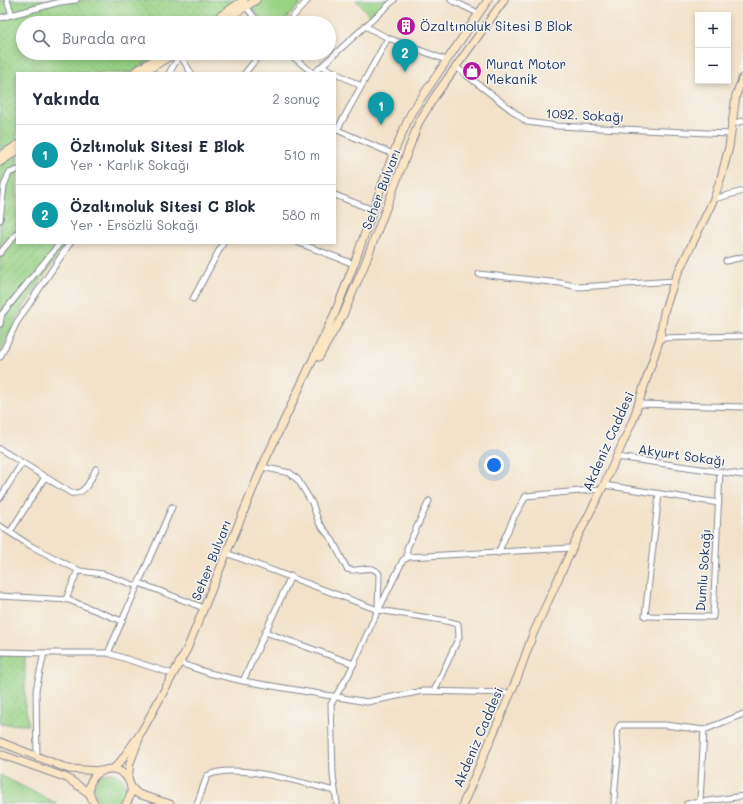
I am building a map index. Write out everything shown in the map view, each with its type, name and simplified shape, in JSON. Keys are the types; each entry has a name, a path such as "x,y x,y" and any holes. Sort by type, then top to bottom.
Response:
{"street":[{"path":"7,0 12,15"},
{"path":"0,18 60,2 76,0"},
{"path":"218,16 234,3 245,3 256,0"},
{"path":"293,16 308,0"},
{"path":"336,53 394,0"},
{"path":"451,0 478,13"},
{"name":"Seher Bulvarı","path":"113,769 120,762 142,731 187,649 262,467 297,396 354,264 393,154 411,114 446,60 488,0"},
{"name":"Seher Bulvarı","path":"297,396 343,315 364,266 419,122 504,0"},
{"path":"229,16 245,3"},
{"path":"245,3 253,16"},
{"path":"365,26 388,38 446,60"},
{"path":"388,38 336,129 393,154"},
{"path":"135,72 154,60"},
{"path":"145,72 167,60"},
{"path":"169,72 175,60"},
{"path":"182,60 190,72"},
{"path":"246,72 255,60"},
{"path":"297,60 313,72"},
{"path":"315,72 328,60"},
{"path":"322,66 334,72"},
{"name":"1092. Sokağı","path":"456,67 527,122 557,126 730,134"},
{"path":"336,73 361,86"},
{"name":"Akdeniz Caddesi","path":"463,804 533,634 572,548 617,457 639,404 660,338 664,312 675,281 714,199 722,174 736,95 743,77"},
{"path":"731,124 743,121"},
{"path":"0,156 16,146"},
{"path":"0,162 16,152"},
{"path":"0,220 4,186 9,174 16,170"},
{"path":"714,199 743,191"},
{"path":"336,195 373,210"},
{"path":"0,253 16,234"},
{"path":"0,324 2,314 59,244"},
{"path":"0,357 17,322 69,244"},
{"path":"193,299 222,244"},
{"path":"302,244 354,264"},
{"path":"726,261 743,257"},
{"path":"479,274 560,283 579,287 675,281"},
{"path":"660,338 742,336"},
{"path":"639,404 743,407"},
{"path":"0,449 71,493 78,493 87,486 96,469"},
{"name":"Akyurt Sokağı","path":"617,457 743,474"},
{"path":"0,498 22,463"},
{"path":"262,467 290,474 298,480 312,503 320,523 333,541 347,569 354,571 370,568 378,572 378,610"},
{"name":"Dumlu Sokağı","path":"659,494 645,616 713,617 720,471"},
{"path":"10,532 45,477"},
{"path":"498,553 516,512 526,496 603,487 719,503"},
{"path":"407,558 407,548 429,501"},
{"path":"108,653 172,507"},
{"path":"0,526 31,546 78,570 88,573 103,574 204,608"},
{"path":"336,804 333,775 331,704 354,664 378,610 403,560 407,558 572,548"},
{"path":"226,553 291,576 378,610 458,624 458,637 434,691"},
{"path":"66,599 78,570"},
{"path":"243,681 291,576"},
{"path":"0,596 66,599 122,620"},
{"path":"265,632 354,664"},
{"path":"0,652 108,653 173,674"},
{"path":"37,758 36,690 44,653"},
{"path":"179,664 243,681 367,702 423,691 510,692"},
{"path":"614,804 614,777 618,756 618,734 620,725 665,725 704,730 743,714"},
{"path":"700,801 704,730"},
{"name":"Seher Bulvarı","path":"126,804 131,794 130,763 142,731"},
{"path":"0,742 37,758 69,769 101,771 113,769 123,773 138,794 170,804"},
{"path":"0,754 67,778 92,800"},
{"path":"92,800 91,782 95,775 101,771"},
{"path":"197,804 207,776 221,773 256,772 335,791"},
{"path":"687,804 743,796"}],"green space":[{"path":"0,0 244,0 220,16 16,16 16,60 151,60 132,72 16,72 16,142 0,151"},
{"path":"264,0 304,0 289,16 258,16 252,8"},
{"path":"356,0 388,0 370,16"},
{"path":"16,154 16,244 65,244 17,317 0,353 0,164"},
{"path":"0,652 25,654 25,705 29,725 0,724"},
{"path":"107,773 113,773 123,780 126,789 125,795 119,802 113,805 107,805 97,798 94,792 94,786 101,776"},
{"path":"0,775 58,804 0,804"}],"place":[{"name":"Özaltınoluk Sitesi B Blok","path":"406,26"},
{"name":"Murat Motor Mekanik","path":"472,71"},
{"name":"Özaltınoluk Sitesi C Blok","path":"405,72"},
{"name":"Özltınoluk Sitesi E Blok","path":"381,125"}]}
